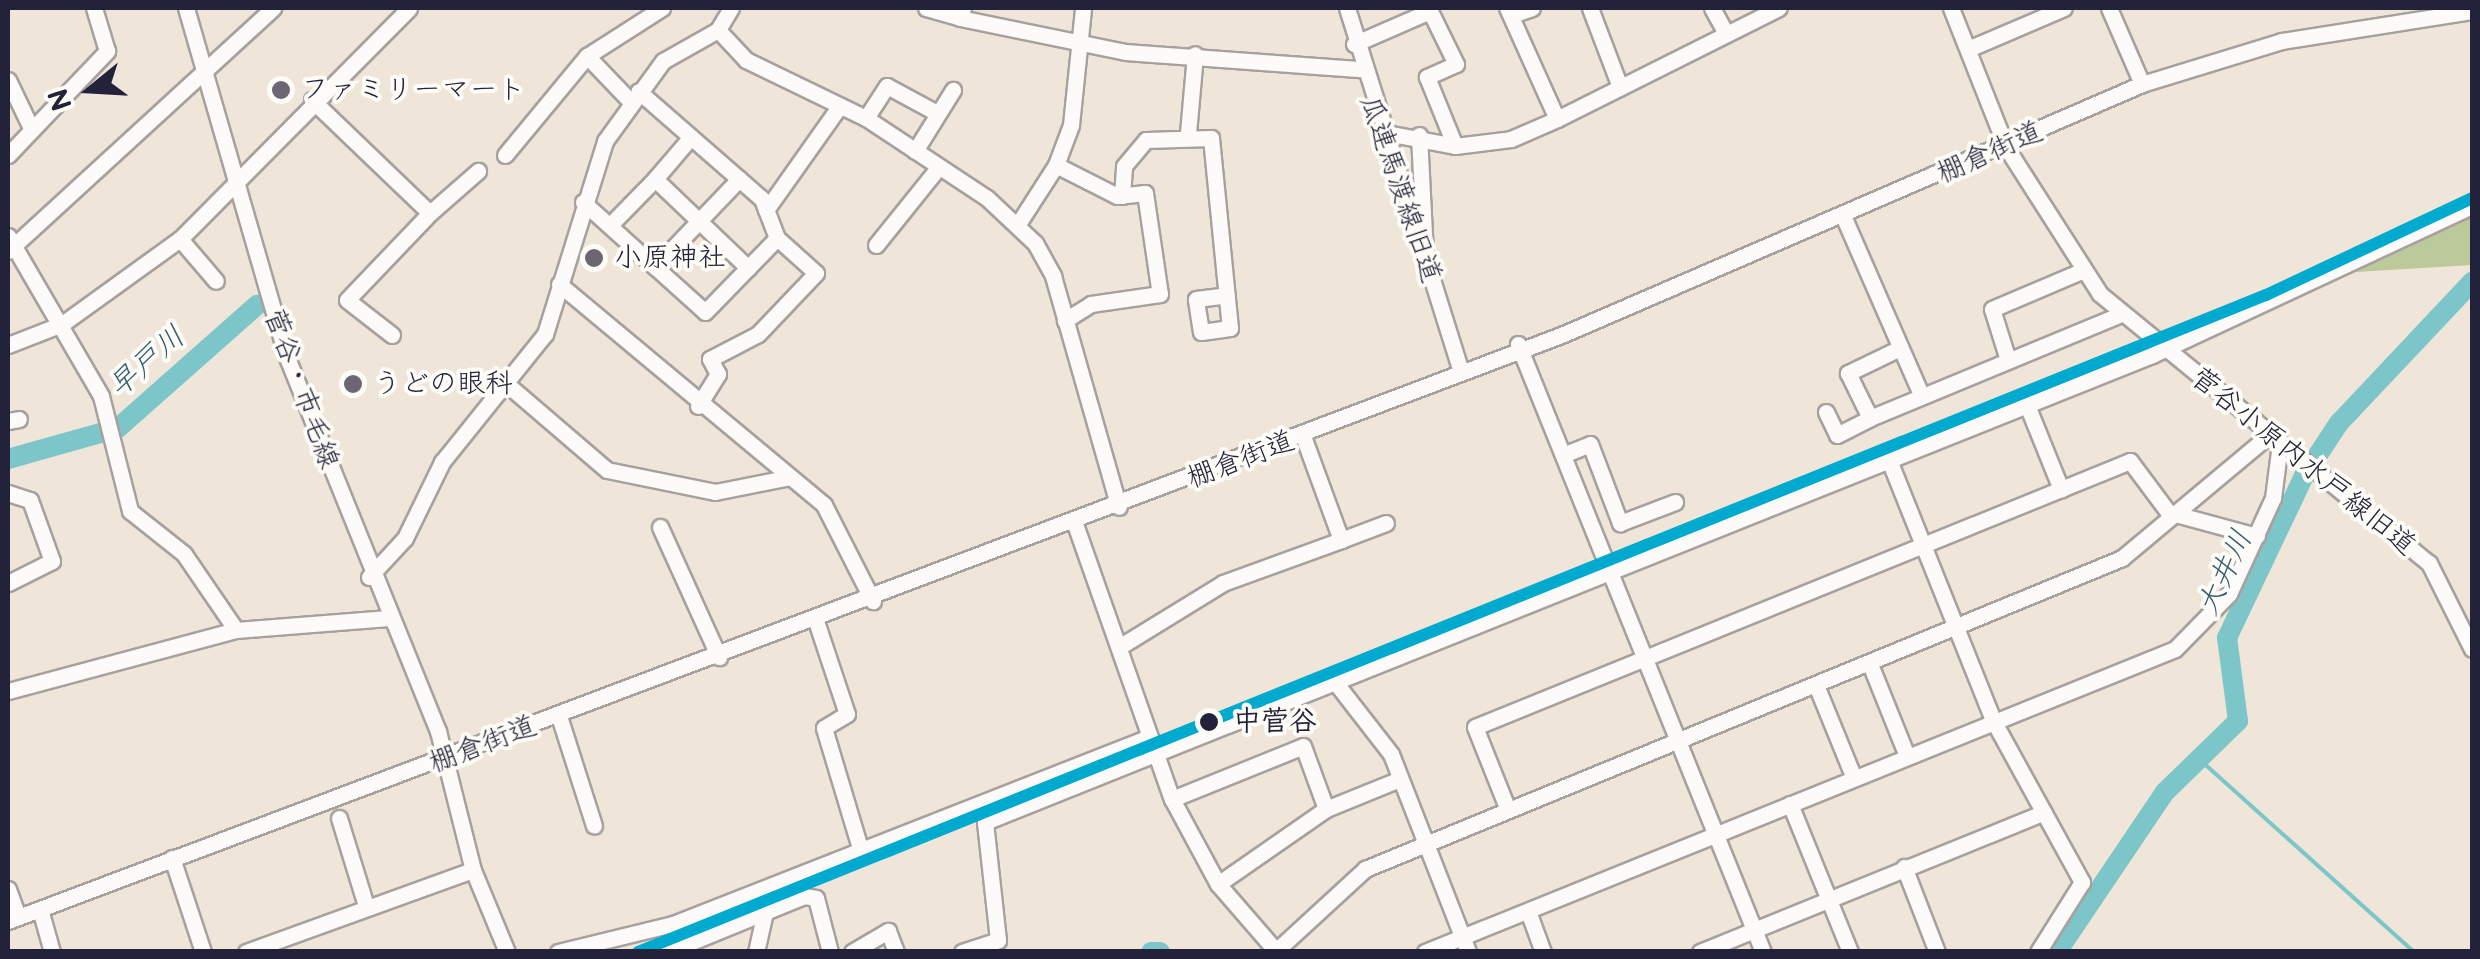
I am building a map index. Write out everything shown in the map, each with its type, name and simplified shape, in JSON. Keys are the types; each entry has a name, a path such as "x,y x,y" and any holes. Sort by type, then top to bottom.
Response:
{"street":[{"path":"8,154 107,50 94,8"},
{"name":"菅谷・市毛線","path":"186,8 234,185 370,577 446,759 473,870 507,952"},
{"path":"236,630 184,554 130,512 101,396 62,324 10,244 206,75 273,8"},
{"path":"8,344 62,324 180,239 312,100 409,8"},
{"path":"505,156 587,56 662,8"},
{"path":"370,577 405,538 442,462 510,386 545,334 583,202 635,96 663,61 718,30 732,8"},
{"path":"926,8 1080,41 1360,69"},
{"path":"1018,224 1056,164 1071,124 1083,8"},
{"name":"瓜連馬渡線旧道","path":"1347,8 1360,69 1460,368"},
{"path":"1532,8 1509,12 1556,119"},
{"path":"1590,8 1620,87"},
{"path":"1712,8 1726,33"},
{"path":"1381,132 1420,135 1454,146 1511,139 1779,8"},
{"name":"菅谷小原内水戸線旧道","path":"1951,8 2006,147 2084,270 2119,315 2429,564 2472,649"},
{"path":"1968,49 2064,8"},
{"path":"2109,8 2142,84"},
{"name":"棚倉街道","path":"13,919 816,622 1303,436 1518,344 1844,218 2142,84 2282,41 2472,10"},
{"path":"1354,44 1430,11 1456,64 1427,77 1454,146"},
{"path":"718,30 746,60 866,118 1018,224 1045,258 1119,507"},
{"path":"1188,133 1194,54"},
{"path":"587,56 738,179 766,210 777,238 816,273 758,334 710,359 718,374 698,406"},
{"path":"8,80 32,130"},
{"path":"866,118 887,86 937,113"},
{"path":"915,151 953,90"},
{"path":"312,100 430,212"},
{"path":"766,210 839,107"},
{"path":"1122,196 1124,166 1146,140 1188,133 1211,138 1227,295"},
{"path":"1420,135 1425,258"},
{"path":"610,225 691,138"},
{"path":"1056,164 1122,196 1145,193 1160,294 1091,304 1065,320"},
{"path":"876,244 938,168"},
{"path":"392,335 347,300 430,212 478,171"},
{"path":"655,179 748,268"},
{"path":"655,267 738,179"},
{"path":"583,202 705,312 777,238"},
{"path":"962,952 998,940 985,822 1610,573 2346,272 2472,206"},
{"path":"1844,218 1921,394"},
{"path":"180,239 216,281"},
{"path":"2008,360 1992,309 2084,270"},
{"path":"559,284 698,406 824,506 872,601"},
{"path":"1826,412 1837,436 1921,394 2119,315"},
{"path":"1518,344 1610,573 1684,738 1763,952"},
{"path":"1870,418 1848,372 1900,348"},
{"path":"510,386 607,470 715,492 786,478"},
{"path":"2027,404 2061,489"},
{"path":"1303,436 1341,540"},
{"path":"1074,524 1172,799 1218,884 1277,951 1364,869 1957,629 2122,558 2275,439"},
{"path":"1425,952 1466,945 1528,910 2175,649 2206,626 2256,536 2275,439"},
{"path":"1563,455 1590,444 1620,523 1675,502"},
{"path":"1889,460 1994,722 2082,882 2038,952"},
{"path":"1508,810 1475,727 2130,461 2177,516 2256,536"},
{"path":"8,493 30,500 52,561 8,582"},
{"path":"1119,647 1223,583 1386,523"},
{"path":"660,526 719,657"},
{"path":"8,690 236,630 389,618"},
{"path":"816,622 847,714 824,728 861,850"},
{"path":"1870,664 1906,756"},
{"path":"1335,682 1400,779 1466,945"},
{"path":"1816,685 1854,778"},
{"path":"560,716 594,826"},
{"path":"558,952 673,924 1149,736"},
{"path":"1172,799 1303,746 1326,809"},
{"path":"1218,884 1326,809 1400,779"},
{"path":"1790,804 1850,952"},
{"path":"1700,952 2044,812"},
{"path":"340,818 366,906"},
{"path":"172,858 203,952"},
{"path":"1904,867 1937,952"},
{"path":"246,952 473,870"},
{"path":"8,889 13,919"},
{"path":"667,952 765,912 816,898 830,952"},
{"path":"40,909 52,952"},
{"path":"1528,910 1543,952"},
{"path":"756,952 765,912"},
{"path":"852,952 888,930 896,952"}],"green space":[{"path":"2472,211 2472,265 2356,272"}],"waterway":[{"name":"大井川","path":"2057,952 2165,792 2238,721 2227,638 2304,476 2339,423 2472,282"},
{"name":"早戸川","path":"8,459 118,428 257,305"},
{"path":"2199,759 2414,952"},
{"name":"大井川","path":"1151,952 1160,952"}],"transit line":[{"path":"638,952 2266,295 2472,198"}],"place":[{"name":"ファミリーマート","path":"281,90"},
{"name":"小原神社","path":"594,258"},
{"name":"うどの眼科","path":"353,384"},
{"name":"中菅谷","path":"1209,722"}]}
